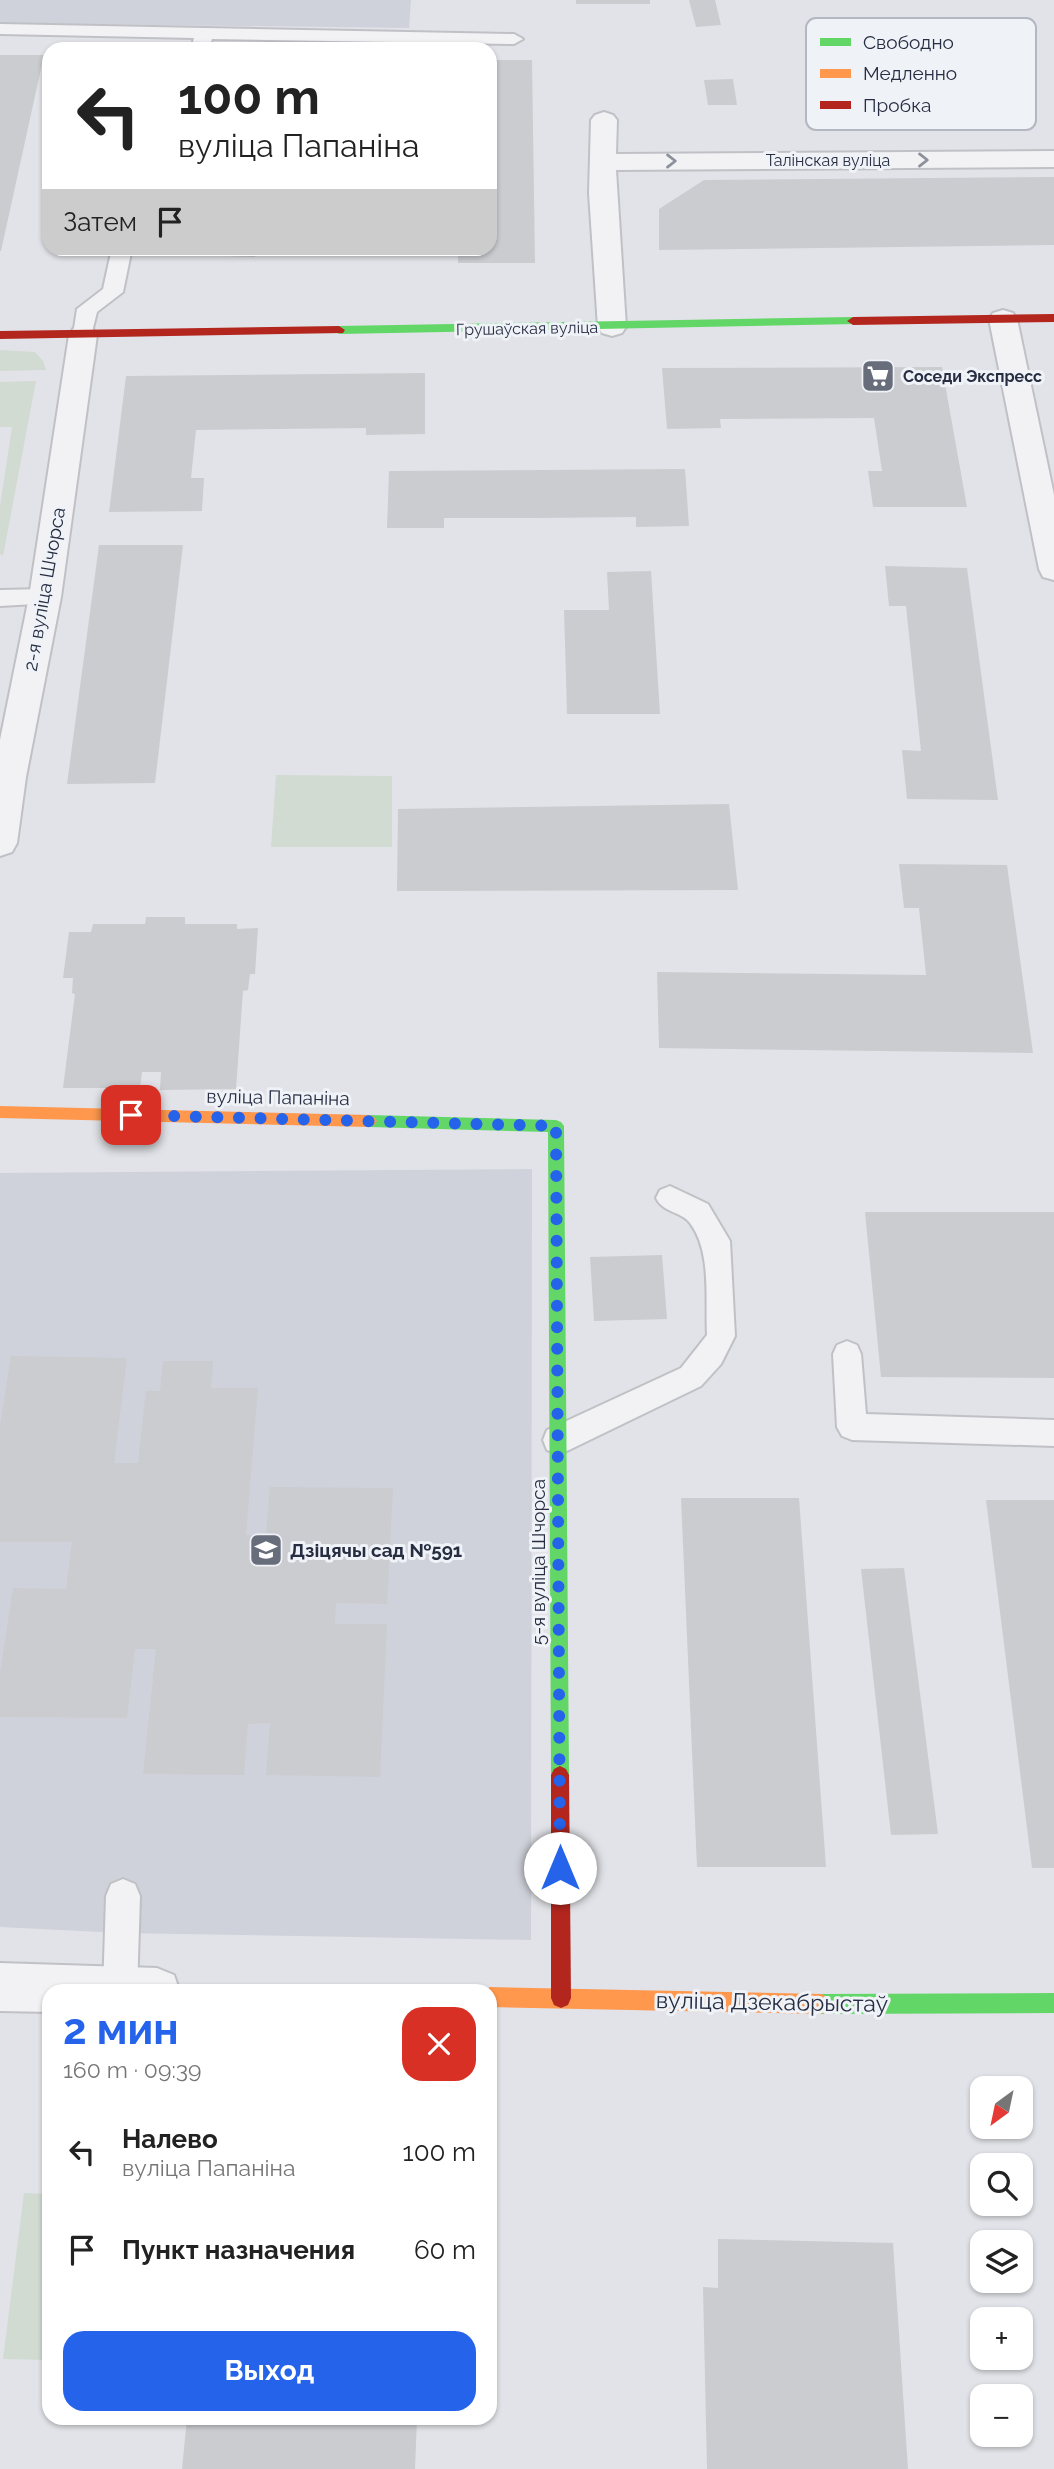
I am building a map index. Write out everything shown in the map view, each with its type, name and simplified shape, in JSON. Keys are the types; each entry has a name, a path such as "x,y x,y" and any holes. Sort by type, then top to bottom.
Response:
{"street":[{"path":"604,120 603,162 612,327"},
{"name":"Талінская вуліца","path":"603,162 1054,159"},
{"name":"Грушаўская вуліца","path":"0,335 1054,318"},
{"path":"1003,319 1054,569"},
{"name":"2-я вуліца Шчорса","path":"0,842 3,793 45,597 74,376 83,335"},
{"name":"вуліца Папаніна","path":"0,1112 556,1126"},
{"name":"5-я вуліца Шчорса","path":"556,1126 561,1998"},
{"path":"0,1987 42,1988"},
{"name":"вуліца Дзекабрыстаў","path":"497,1997 859,2005 1054,2003"}],"lane":[{"path":"0,29 202,41 274,42"},
{"path":"457,42 514,39"},
{"path":"83,335 88,309 113,292 120,256"},
{"path":"0,598 45,597"},
{"path":"558,1440 691,1377 711,1355 721,1336 716,1241 698,1212 670,1198"},
{"path":"847,1354 852,1427 1054,1433"},
{"path":"124,1896 138,1984"}],"shaded area":[{"path":"0,0 411,0 409,28 0,23"},
{"path":"0,350 35,352 43,361 46,370 0,371"},
{"path":"36,381 3,556 0,554 0,506 12,427 0,427 0,382"},
{"path":"276,775 392,776 392,847 271,847"},
{"name":"Дзіцячы сад №591","path":"532,1169 531,1940 122,1933 0,1927 0,1173"},
{"path":"24,2193 42,2194 42,2360 3,2359"}],"building":[{"path":"576,0 650,0 650,4 576,4"},
{"path":"689,0 715,0 721,25 696,27"},
{"path":"0,55 42,55 42,64 0,251"},
{"path":"497,60 532,60 535,263 458,263 458,256 497,256"},
{"path":"733,79 737,105 708,105 704,80"},
{"path":"1054,177 1054,245 659,250 659,209 704,180"},
{"path":"942,367 967,507 873,507 868,471 882,471 874,418 720,419 721,428 667,429 662,368"},
{"path":"425,373 425,434 366,435 366,428 196,430 191,478 204,478 202,511 109,512 126,376"},
{"path":"685,469 689,526 636,527 636,517 444,518 444,528 387,528 389,471"},
{"path":"99,545 183,545 155,783 67,784"},
{"path":"885,566 967,568 998,800 907,799 902,750 921,751 906,606 889,606"},
{"path":"651,571 660,714 567,714 564,610 609,610 607,572"},
{"path":"729,804 738,890 397,891 398,809"},
{"path":"899,864 1007,865 1033,1053 659,1048 657,972 926,975 919,908 904,908"},
{"path":"146,917 185,917 185,924 237,924 237,929 258,928 255,974 250,974 248,990 243,991 236,1089 160,1090 161,1072 142,1072 140,1088 63,1088 75,994 72,993 73,978 63,978 69,932 91,932 93,924 145,924"},
{"path":"865,1212 1054,1212 1054,1378 881,1377"},
{"path":"662,1255 667,1319 594,1321 590,1257"},
{"path":"11,1356 127,1358 114,1463 138,1463 146,1391 160,1391 163,1361 213,1361 211,1388 258,1388 246,1535 266,1535 270,1487 393,1488 387,1604 336,1603 335,1624 387,1624 380,1777 266,1775 270,1723 248,1724 244,1775 143,1774 156,1649 135,1649 127,1718 0,1717 0,1673 13,1588 66,1589 72,1542 0,1542 0,1426"},
{"path":"681,1498 799,1498 826,1867 697,1867"},
{"path":"986,1500 1054,1500 1054,1868 1032,1868"},
{"path":"904,1568 938,1834 891,1835 861,1569"},
{"path":"718,2239 893,2243 908,2469 707,2469 703,2287 718,2288"},
{"path":"186,2425 417,2425 415,2469 182,2469"}],"traffic: fast":[{"path":"339,330 853,321"},
{"path":"369,1121 556,1126 560,1775"},
{"path":"821,2004 1054,2003"}],"traffic: slow":[{"path":"0,1112 369,1121"},
{"path":"497,1997 821,2004"}],"traffic: jam":[{"path":"853,321 1054,318"},
{"path":"0,335 339,330"},
{"path":"560,1775 561,1998"}],"place":[{"name":"Соседи Экспресс","path":"878,376"},
{"name":"Дзіцячы сад №591","path":"266,1550"}],"route":[{"path":"131,1115 556,1126 560,1868"}]}
